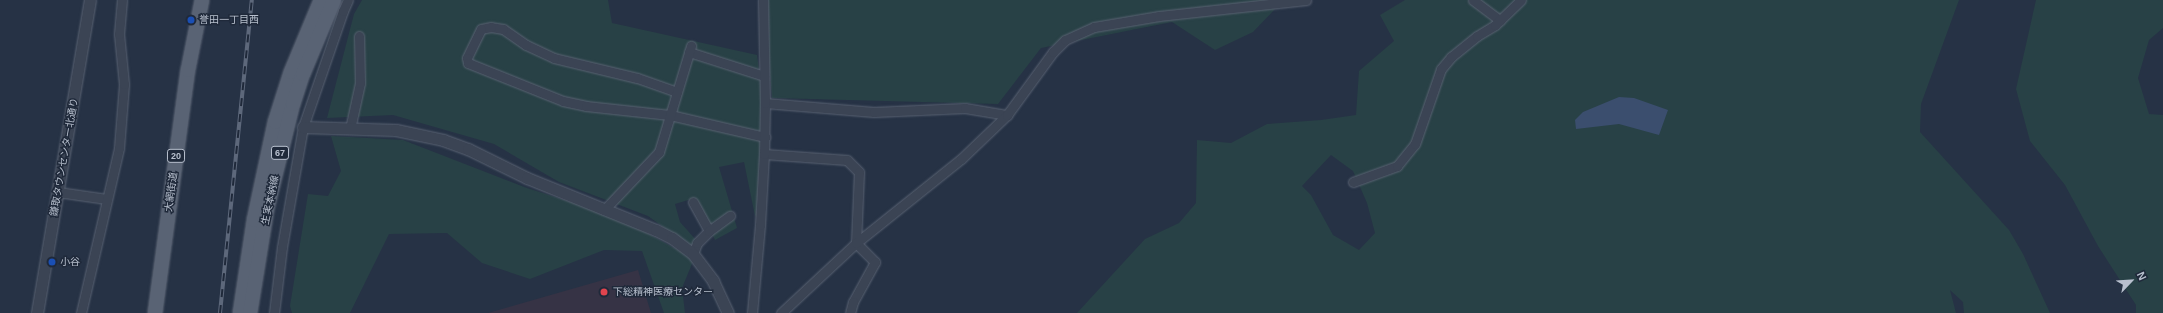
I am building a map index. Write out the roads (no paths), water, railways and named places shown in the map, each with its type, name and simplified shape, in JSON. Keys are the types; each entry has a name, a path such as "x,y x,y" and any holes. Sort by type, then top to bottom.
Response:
{"main road":[{"name":"大網街道","path":"155,313 188,70 202,0"},
{"name":"生実本納線","path":"240,313 254,220 275,122 291,72 321,0"},
{"name":"生実本納線","path":"250,313 267,208 293,104 303,74 334,0"}],"street":[{"name":"鎌取タウンセンター北通り","path":"37,313 90,0"},
{"path":"81,313 106,199 119,148 124,78 118,34 122,0"},
{"path":"274,313 282,247 303,127 340,17 348,0"},
{"path":"752,313 760,225 766,103 764,76 763,0"},
{"path":"781,313 856,243 961,159 1007,115 1053,52 1065,40 1094,27 1159,16 1306,0"},
{"path":"1473,0 1500,20"},
{"path":"1353,182 1396,166 1415,144 1441,68 1477,36 1500,20 1522,0"},
{"path":"677,92 637,78 554,58 526,45 503,29 491,27 482,29 467,58 468,63 563,101 586,106 670,116 764,137"},
{"path":"350,129 360,83 359,36"},
{"path":"604,210 659,152 690,49 764,76"},
{"path":"766,103 874,112 965,108 1007,115"},
{"path":"303,127 396,130 443,140 527,178 666,235 693,254 713,281 728,313"},
{"path":"764,154 847,160 859,172 856,243 874,262 853,302 850,313"},
{"path":"58,192 106,199"},
{"path":"693,202 709,232"},
{"path":"693,254 697,243 730,216"}],"water":[{"path":"1619,97 1634,98 1668,110 1659,135 1619,124 1576,129 1575,120 1583,112"}],"railway":[{"path":"220,313 252,0"}],"place":[{"name":"誉田一丁目西","path":"191,20"},
{"name":"小谷","path":"52,262"},
{"name":"下総精神医療センター","path":"604,292"}]}
